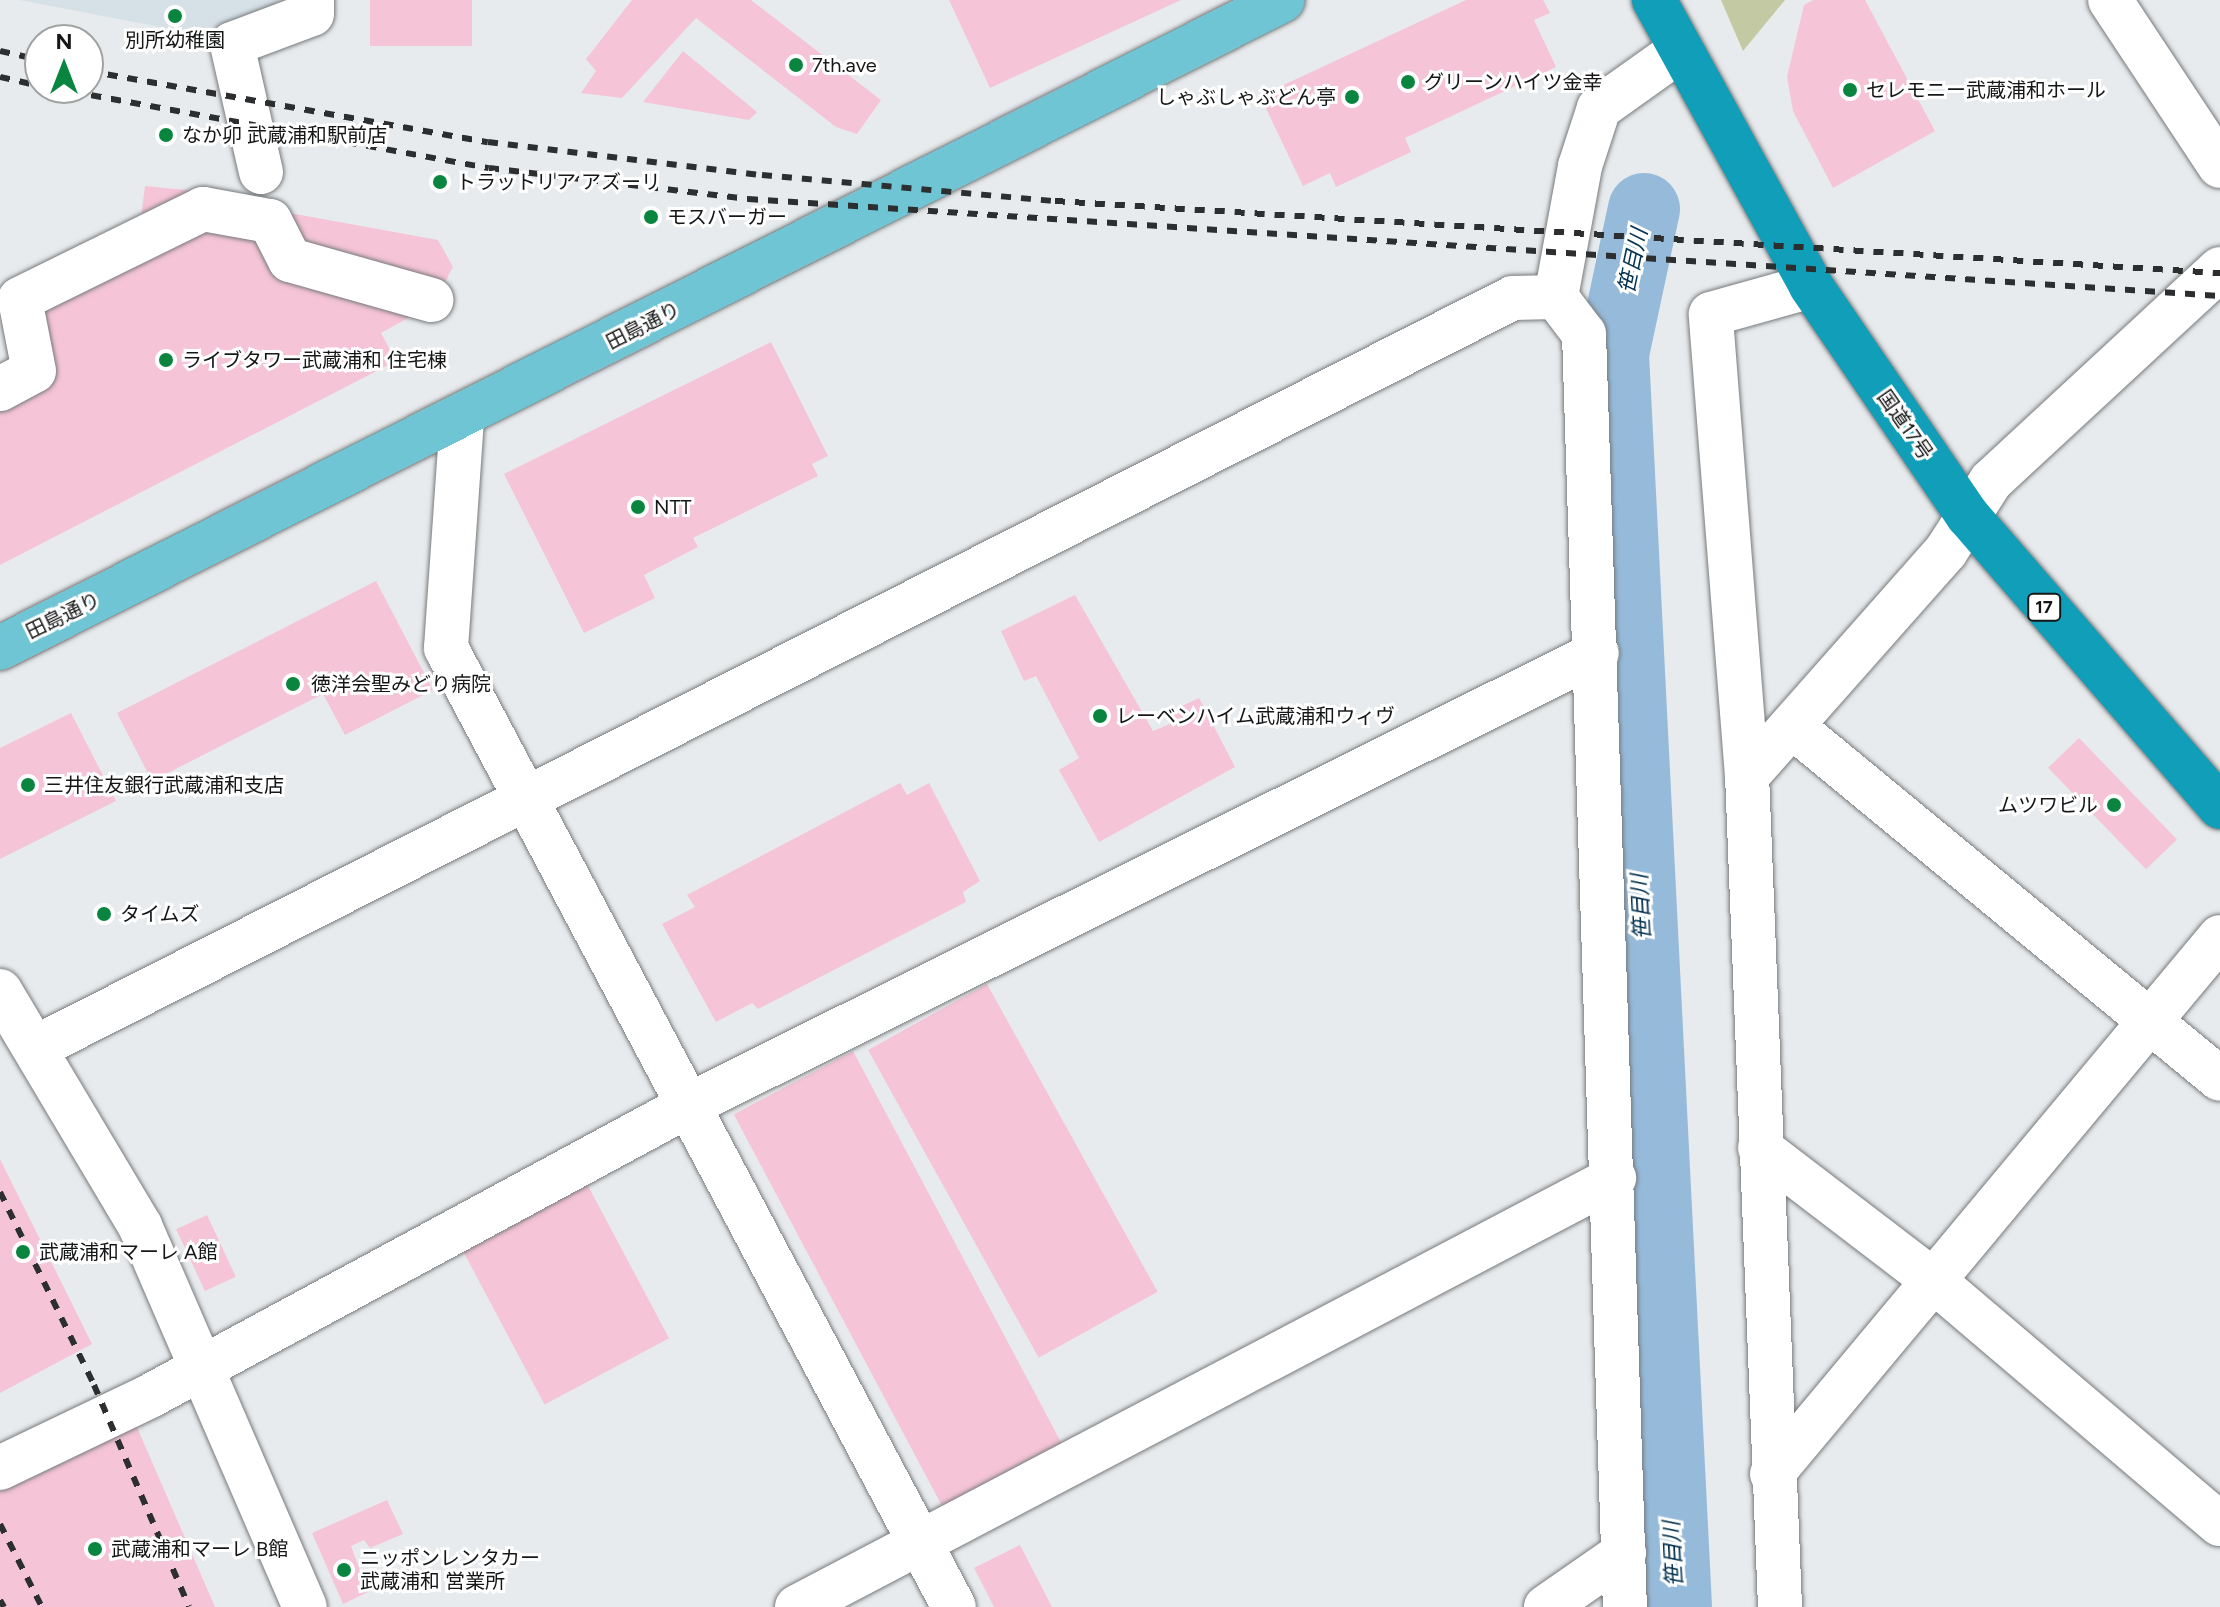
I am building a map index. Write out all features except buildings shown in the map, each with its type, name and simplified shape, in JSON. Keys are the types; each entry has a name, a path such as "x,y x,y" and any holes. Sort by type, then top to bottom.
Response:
{"highway":[{"name":"国道17号","path":"1654,0 1679,51 1811,286 1968,516 2220,807"}],"main road":[{"name":"田島通り","path":"0,648 462,419 1283,0"}],"street":[{"path":"261,172 232,44 312,14 312,0"},
{"path":"2110,0 2220,166"},
{"path":"1625,1607 1614,1178 1584,334 1556,297 1580,166 1599,108 1679,51"},
{"path":"0,389 34,371 20,299 203,209 228,207 270,221 290,260 431,300"},
{"path":"1747,776 1793,727 1968,516 1991,481 2220,269"},
{"path":"1780,1607 1772,1474 1747,776 1711,314 1811,286"},
{"path":"35,1048 528,802 1513,298 1556,297"},
{"path":"462,419 446,648 954,1607"},
{"path":"0,1468 204,1364 689,1105 1597,653"},
{"path":"1793,727 2220,1079"},
{"path":"1772,1474 2220,937"},
{"path":"0,991 140,1226 204,1364 305,1607"},
{"path":"1760,1148 1934,1281 2220,1524"},
{"path":"797,1607 1614,1178"},
{"path":"1546,1607 1624,1553"}],"shaded area":[{"name":"別所幼稚園","path":"20,0 298,0 191,33"}],"green space":[{"path":"1721,0 1785,0 1743,51"}],"waterway":[{"name":"笹目川","path":"1644,209 1613,354 1676,1607"}],"railway":[{"path":"0,51 24,56"},
{"path":"104,74 488,142 762,175 1055,201 2220,273"},
{"path":"0,77 24,82"},
{"path":"104,98 489,168 748,199 2220,296"},
{"path":"0,1192 94,1385 189,1607"},
{"path":"0,1524 42,1607"},
{"path":"0,1600 4,1607"}],"place":[{"name":"別所幼稚園","path":"175,16"},
{"name":"7th.ave","path":"796,65"},
{"name":"グリーンハイツ金幸","path":"1408,82"},
{"name":"セレモニー武蔵浦和ホール","path":"1850,90"},
{"name":"しゃぶしゃぶどん亭","path":"1352,97"},
{"name":"なか卯 武蔵浦和駅前店","path":"166,135"},
{"name":"トラットリア アズーリ","path":"440,182"},
{"name":"モスバーガー","path":"651,217"},
{"name":"ライブタワー武蔵浦和 住宅棟","path":"166,360"},
{"name":"NTT","path":"638,507"},
{"name":"徳洋会聖みどり病院","path":"293,684"},
{"name":"レーベンハイム武蔵浦和ウィヴ","path":"1100,716"},
{"name":"三井住友銀行武蔵浦和支店","path":"28,785"},
{"name":"ムツワビル","path":"2114,805"},
{"name":"タイムズ","path":"104,914"},
{"name":"武蔵浦和マーレ A館","path":"23,1252"},
{"name":"武蔵浦和マーレ B館","path":"95,1549"},
{"name":"ニッポンレンタカー 武蔵浦和 営業所","path":"344,1570"}]}
